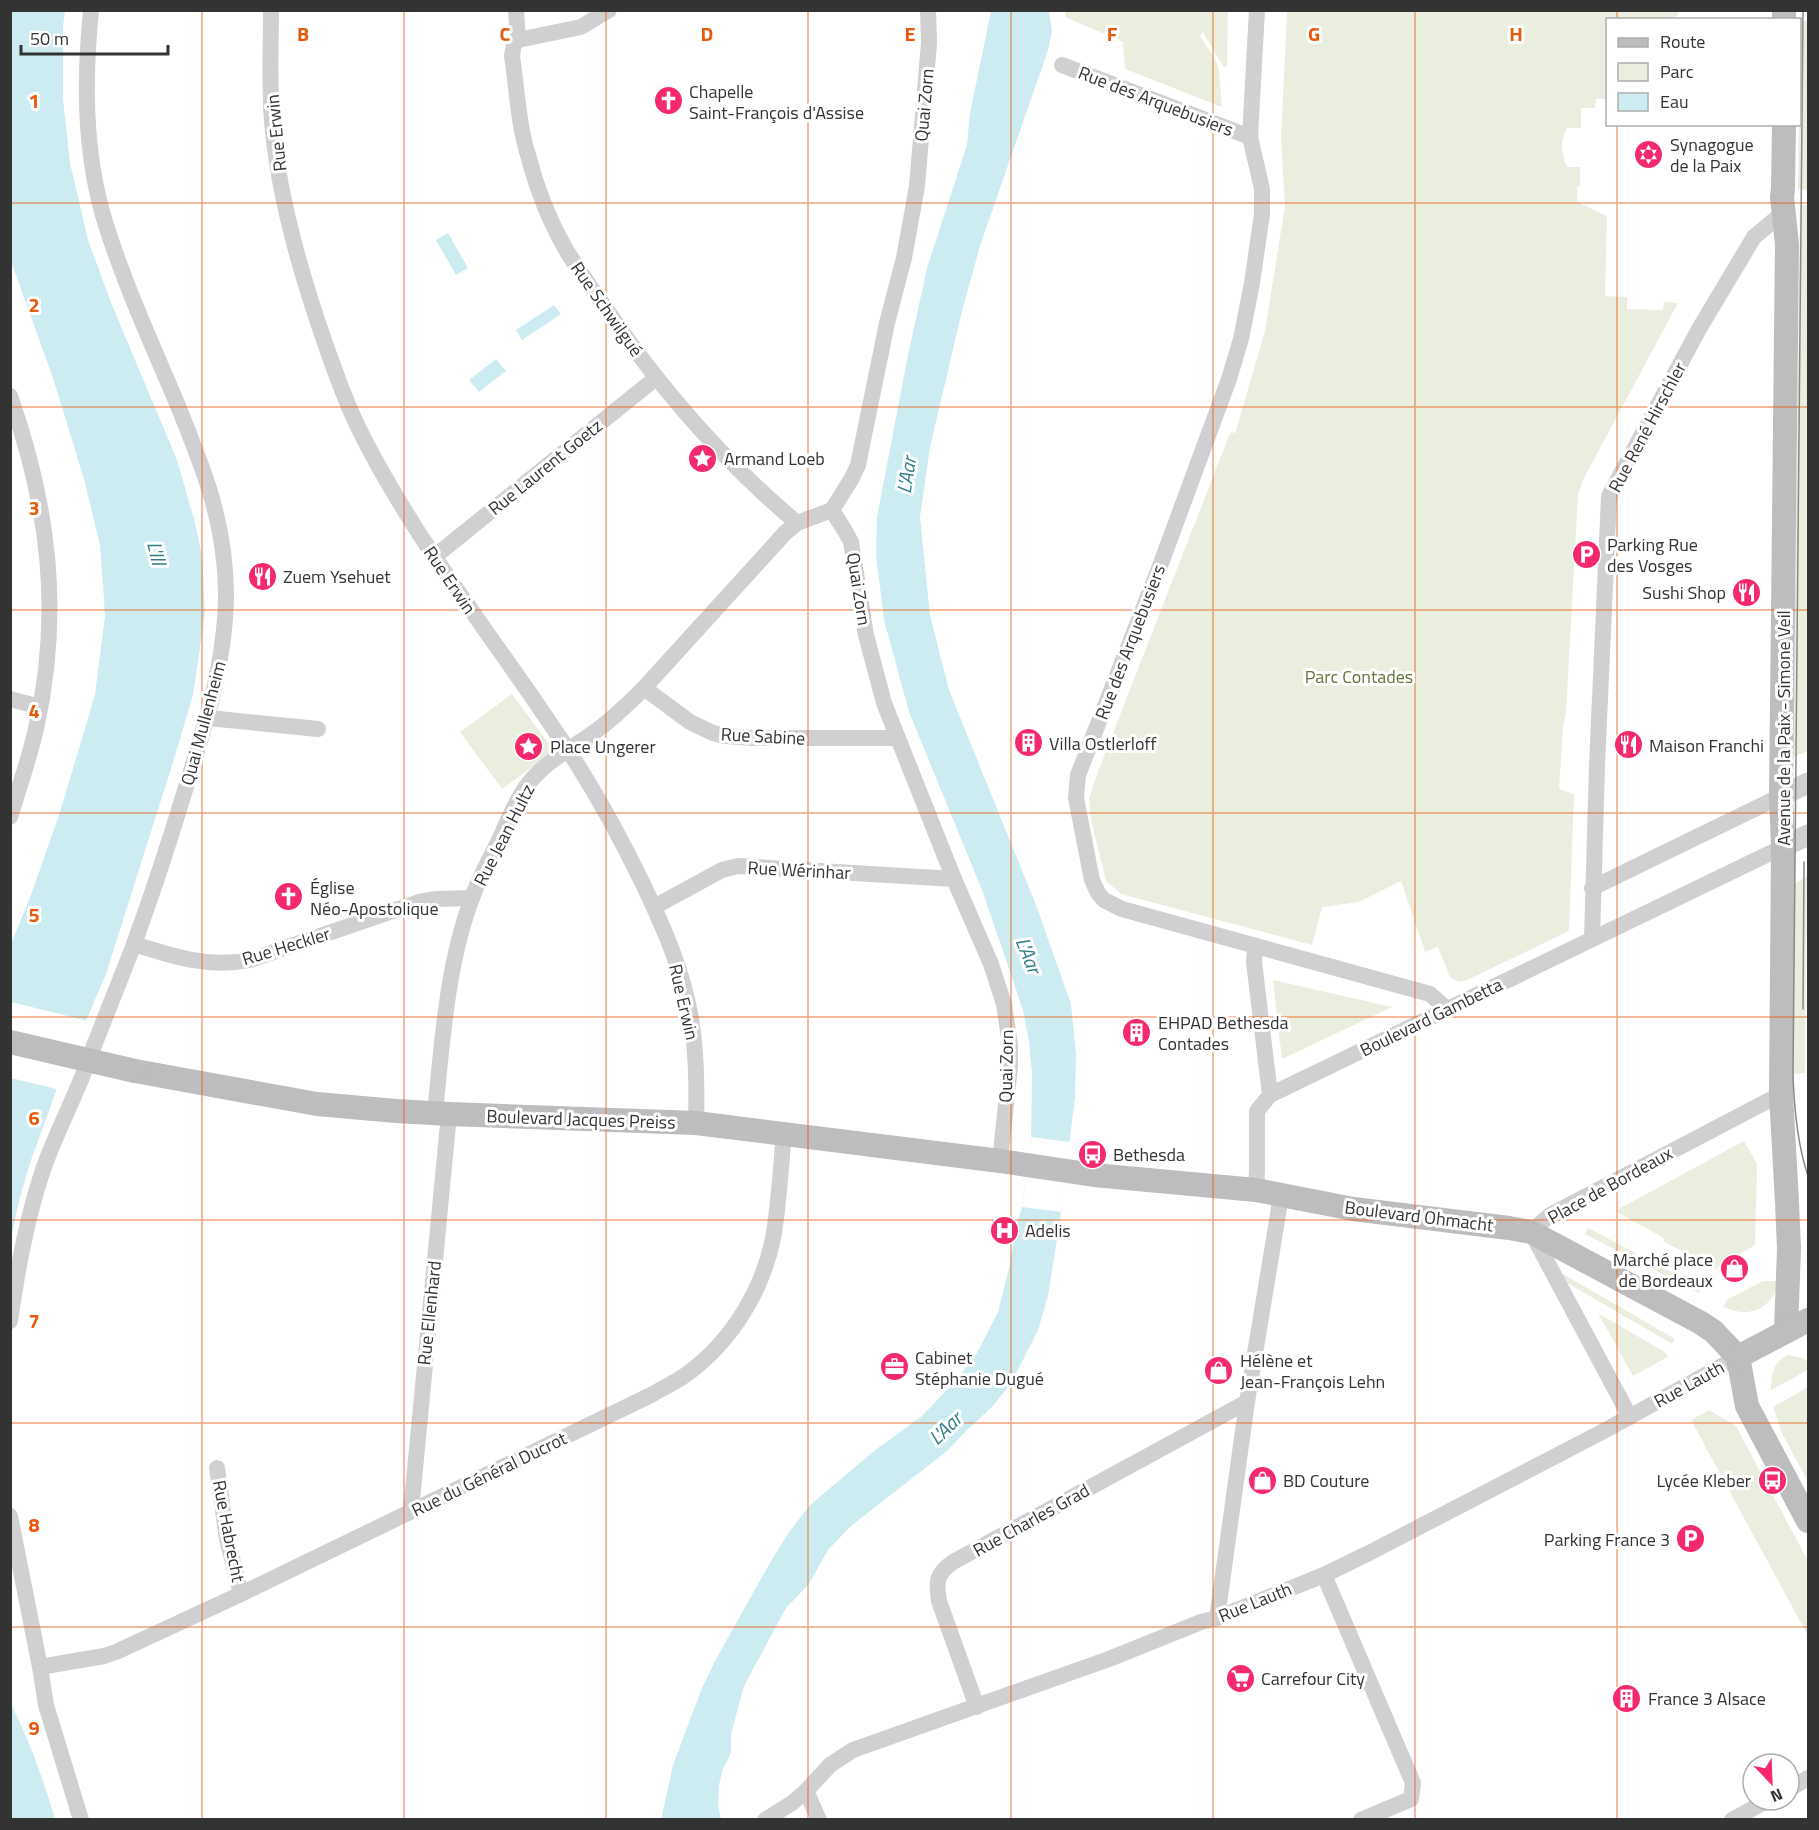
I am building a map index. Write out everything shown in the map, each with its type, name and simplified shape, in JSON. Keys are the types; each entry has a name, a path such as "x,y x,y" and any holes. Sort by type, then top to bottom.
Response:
{"main road":[{"name":"Avenue de la Paix - Simone Veil","path":"1784,126 1782,197 1787,244 1781,796 1783,847 1781,1094 1789,1249 1786,1331"},
{"name":"Boulevard Jacques Preiss","path":"10,1042 135,1071 317,1104 442,1114 696,1123 1066,1171"},
{"name":"Boulevard Ohmacht","path":"1066,1171 1256,1190 1353,1209 1531,1232 1701,1323 1713,1331 1738,1357"},
{"path":"1809,1320 1738,1357 1748,1406 1809,1521"}],"street":[{"name":"Quai Mullenheim","path":"10,1321 28,1219 43,1169 134,944 171,838 208,718 225,623 224,560 220,527 208,480 128,286 104,220 93,171 87,110 86,55 91,10"},
{"name":"Rue Erwin","path":"271,10 272,120 289,219 308,292 344,396 361,434 399,502 434,557 568,751 604,809 654,908 678,966 691,1017 696,1066 696,1123"},
{"name":"Rue Schwilgué","path":"516,10 518,40 514,44 512,56 527,154 546,206 565,248 656,378 724,455 797,523"},
{"path":"518,40 580,27 609,10"},
{"name":"Quai Zorn","path":"928,10 929,43 917,186 904,258 887,323 858,465 832,510 851,542 871,657 884,704 1002,995 1008,1024 1010,1067 1000,1161"},
{"name":"Rue des Arquebusiers","path":"1257,10 1250,137 1263,203 1252,283 1241,339 1229,379 1160,566 1078,775 1076,798 1092,880 1104,900 1122,909 1430,994 1447,1009"},
{"name":"Rue des Arquebusiers","path":"1062,65 1250,137"},
{"name":"Rue René Hirschler","path":"1592,888 1609,496 1705,319 1754,237 1783,213"},
{"name":"Rue Laurent Goetz","path":"434,557 656,378"},
{"path":"10,396 34,470 46,538 50,603 48,657 36,730 10,817"},
{"path":"797,523 832,510"},
{"name":"Rue Jean Hultz","path":"442,1114 447,1001 456,956 472,898 524,790 535,776 620,712 785,532 797,523"},
{"name":"Rue Sabine","path":"644,688 690,722 724,736 897,738"},
{"path":"10,699 40,707"},
{"path":"208,718 318,729"},
{"path":"1592,939 1592,888 1809,783"},
{"name":"Boulevard Gambetta","path":"1270,1095 1809,835"},
{"name":"Rue Wérinhar","path":"654,908 722,870 738,866 954,879"},
{"name":"Rue Heckler","path":"134,944 182,959 205,963 235,963 250,960 419,902 472,898"},
{"path":"1255,946 1254,962 1270,1095 1257,1111 1256,1190"},
{"name":"Place de Bordeaux","path":"1630,1417 1531,1232 1550,1215 1781,1094"},
{"name":"Rue Ellenhard","path":"411,1511 442,1114"},
{"name":"Rue du Général Ducrot","path":"40,1667 116,1652 241,1594 651,1395 686,1375 710,1355 742,1316 765,1267 774,1234 784,1133"},
{"path":"1217,1618 1247,1402 1281,1196"},
{"name":"Rue Lauth","path":"765,1820 792,1803 830,1765 854,1750 1217,1618 1324,1575 1408,1534 1630,1417 1738,1357"},
{"name":"Rue Charles Grad","path":"977,1707 939,1601 938,1577 943,1569 1247,1402"},
{"name":"Rue Habrecht","path":"217,1468 227,1539 241,1594"},
{"path":"10,1516 51,1728 81,1820"},
{"path":"1324,1575 1413,1783 1411,1799 1361,1820"},
{"path":"806,1791 819,1820"},
{"path":"1732,1820 1746,1812"}],"green space":[{"path":"1066,10 1228,11 1227,66 1223,66 1203,32 1200,36 1216,61 1222,107 1125,69 1123,42 1065,17"},
{"name":"Parc Contades","path":"1287,11 1679,11 1673,18 1606,18 1606,84 1604,86 1606,99 1596,99 1595,108 1581,108 1581,128 1567,128 1562,143 1567,167 1580,167 1577,202 1607,216 1605,296 1627,297 1627,309 1663,310 1664,302 1678,303 1584,478 1578,494 1566,712 1559,789 1574,794 1569,929 1465,981 1459,982 1450,977 1438,947 1425,952 1401,881 1359,902 1322,907 1312,945 1121,894 1106,881 1091,820 1089,799 1097,774 1230,433 1235,434 1265,331 1285,206 1281,140"},
{"path":"1801,21 1808,21 1808,190 1798,189 1799,126 1801,126"},
{"path":"1800,205 1808,205 1808,751 1793,757"},
{"path":"512,694 554,751 502,789 460,732"},
{"path":"1807,877 1805,1073 1790,1074 1792,885"},
{"path":"1273,980 1392,1007 1282,1059"},
{"path":"1744,1141 1757,1164 1755,1245 1715,1269 1663,1241 1664,1238 1615,1211"},
{"path":"1588,1228 1702,1288 1699,1293 1585,1234"},
{"path":"1563,1274 1675,1339 1672,1344 1564,1281"},
{"path":"1763,1281 1779,1281 1776,1291 1765,1305 1750,1312 1732,1310 1723,1306 1728,1299"},
{"path":"1598,1313 1665,1352 1668,1357 1633,1376"},
{"path":"1788,1355 1808,1361 1808,1370 1771,1390 1774,1369 1779,1361"},
{"path":"1808,1387 1808,1482 1781,1431 1773,1407"},
{"path":"1709,1410 1736,1426 1808,1561 1808,1636 1691,1420"}],"water":[{"name":"L'Ill","path":"65,10 63,99 70,163 88,240 112,305 177,460 202,555 205,614 193,695 174,759 106,974 56,1091 30,1163 11,1239 11,944 60,812 95,695 105,616 100,545 84,479 53,378 11,261 11,11"},
{"name":"L'Aar","path":"991,11 1049,11 1052,31 1048,50 980,246 962,311 930,447 920,517 930,615 949,690 1036,905 1071,1004 1076,1054 1075,1097 1048,1296 1038,1330 1022,1362 1009,1386 991,1408 947,1451 851,1526 828,1550 809,1584 786,1608 744,1686 731,1734 731,1753 723,1769 719,1785 718,1806 721,1819 661,1820 673,1765 702,1688 767,1568 787,1535 809,1506 874,1451 922,1416 957,1379 977,1353 998,1312 1022,1207 1031,1137 1032,1074 1023,1010 982,890 909,712 884,620 876,555 877,517 908,355 927,268 967,145 970,113"},
{"path":"448,233 468,268 456,275 436,240"},
{"path":"554,305 561,314 522,340 516,330"},
{"path":"496,359 506,371 479,392 469,380"},
{"path":"10,1702 35,1759 55,1819 11,1819"}],"pier":[{"path":"11,1002 88,1021 60,1090 11,1078"},
{"path":"1031,1137 1070,1142 1061,1212 1022,1207"}],"tram line":[{"path":"1803,10 1793,1074 1797,1126 1808,1176"},
{"path":"1803,1009 1804,862"}],"place":[{"name":"Chapelle Saint-François d'Assise","path":"668,101"},
{"name":"Synagogue de la Paix","path":"1649,154"},
{"name":"Armand Loeb","path":"703,458"},
{"name":"Parking Rue des Vosges","path":"1586,554"},
{"name":"Zuem Ysehuet","path":"262,576"},
{"name":"Sushi Shop","path":"1747,592"},
{"name":"Villa Ostlerloff","path":"1028,743"},
{"name":"Maison Franchi","path":"1628,745"},
{"name":"Place Ungerer","path":"529,746"},
{"name":"Église Néo-Apostolique","path":"289,897"},
{"name":"EHPAD Bethesda Contades","path":"1137,1032"},
{"name":"Bethesda","path":"1092,1154"},
{"name":"Adelis","path":"1004,1230"},
{"name":"Marché place de Bordeaux","path":"1734,1269"},
{"name":"Cabinet Stéphanie Dugué","path":"894,1367"},
{"name":"Hélène et Jean-François Lehn","path":"1219,1370"},
{"name":"BD Couture","path":"1262,1480"},
{"name":"Lycée Kleber","path":"1772,1480"},
{"name":"Parking France 3","path":"1691,1539"},
{"name":"Carrefour City","path":"1240,1678"},
{"name":"France 3 Alsace","path":"1627,1698"}]}
